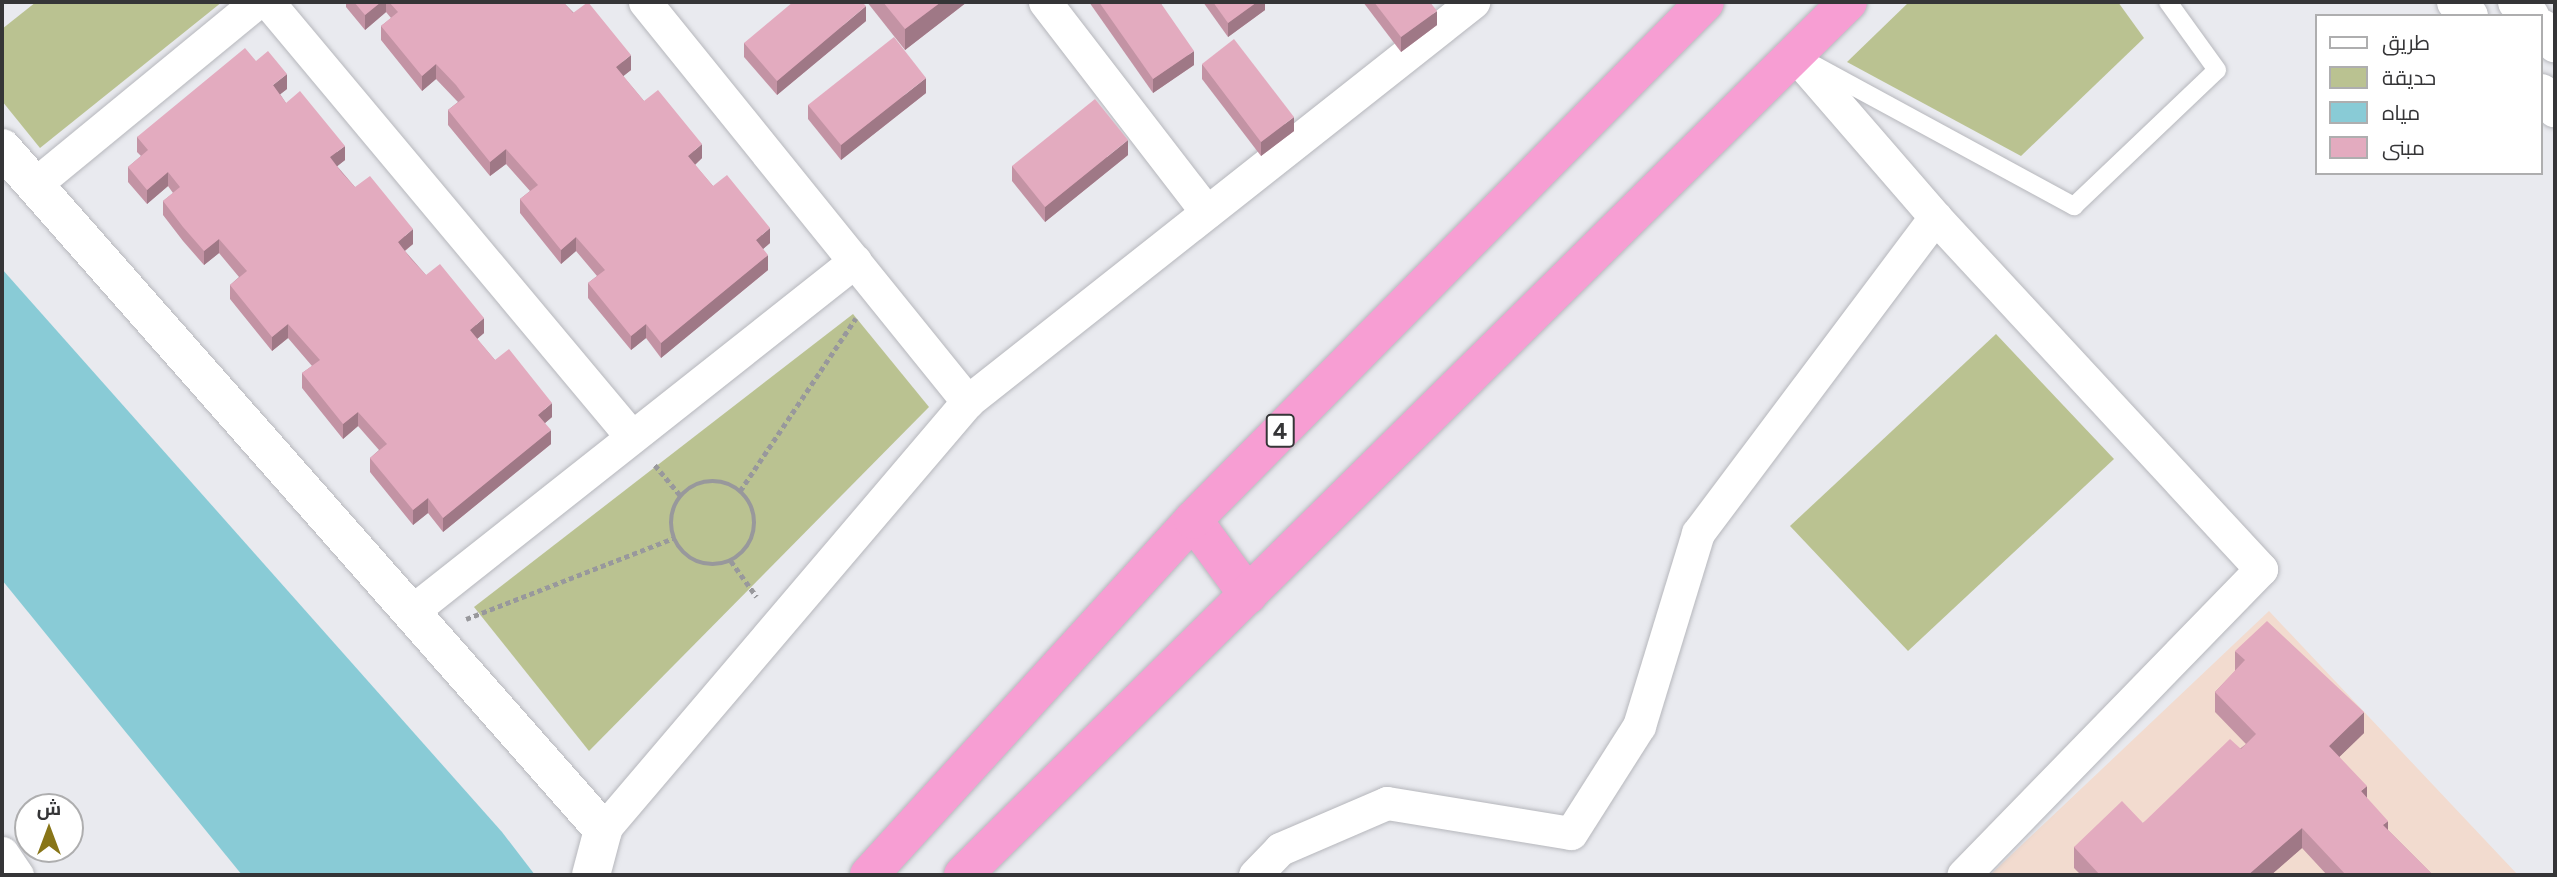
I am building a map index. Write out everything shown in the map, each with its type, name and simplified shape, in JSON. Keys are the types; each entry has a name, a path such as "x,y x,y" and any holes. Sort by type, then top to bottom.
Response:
{"highway":[{"name":"4","path":"869,875 1193,520 1705,2"},
{"path":"963,875 1848,2"},
{"path":"1193,520 1248,595"}],"street":[{"path":"34,185 257,2"},
{"path":"268,2 632,437"},
{"path":"645,2 968,402"},
{"path":"1045,2 1207,212"},
{"path":"591,875 603,830 968,402 1472,2"},
{"path":"2543,30 2555,43"},
{"path":"1794,54 1935,217 2261,569 1963,875"},
{"path":"2543,95 2555,108"},
{"path":"2,148 603,830"},
{"path":"1255,875 1280,849 1387,803 1572,833 1639,726 1698,533 1935,217"},
{"path":"420,622 632,437 855,261"},
{"path":"2,853 17,875"}],"lane":[{"path":"1794,54 2074,206 2217,69 2168,2"}],"path":[{"path":"740,491 876,288"},
{"path":"720,481 740,491 756,521 754,536 736,559 697,563 674,538 673,506 691,486 720,481"},
{"path":"420,622 674,538"}],"shaded area":[{"path":"2269,611 2518,875 1990,875"}],"green space":[{"path":"36,2 222,2 40,148 2,101 2,29"},
{"path":"1909,2 2118,2 2144,38 2021,156 1847,62"},
{"path":"853,314 929,407 589,751 474,607"},
{"path":"1996,334 2114,459 1908,651 1790,526"}],"water":[{"path":"2,269 502,832 535,875 242,875 2,580"}],"building":[{"path":"354,2 381,2 365,15"},
{"path":"389,2 563,2 573,13 588,2 631,55 616,67 644,101 658,90 702,144 688,156 713,186 727,175 770,228 756,240 768,255 661,343 646,324 631,336 588,283 605,270 576,237 561,250 520,199 538,185 506,149 490,162 448,110 465,97 456,85 436,64 422,76 381,26 398,12"},
{"path":"793,2 862,2 866,6 777,81 744,43"},
{"path":"883,2 941,2 905,29"},
{"path":"1099,2 1160,2 1194,51 1153,79"},
{"path":"1213,2 1257,2 1228,23"},
{"path":"1374,2 1430,2 1437,11 1401,37"},
{"path":"894,37 926,78 841,145 808,105"},
{"path":"1234,39 1294,117 1261,142 1202,64"},
{"path":"245,48 256,61 268,51 287,74 273,85 286,103 300,91 345,146 330,157 342,173 355,187 370,176 413,229 398,242 411,259 426,275 440,264 484,318 470,330 495,360 509,349 552,403 538,415 551,430 443,518 428,498 413,510 370,458 387,444 358,412 343,424 302,373 320,360 288,324 272,337 230,285 247,271 219,239 204,251 183,227 163,201 180,187 168,172 147,190 128,167 148,150 137,137"},
{"path":"1095,99 1128,140 1045,207 1012,166"},
{"path":"2267,621 2364,712 2329,746 2367,786 2361,791 2388,821 2383,825 2433,875 2346,875 2302,828 2248,875 2100,875 2074,847 2122,801 2143,823 2230,739 2241,749 2256,734 2215,692 2245,660 2235,651"}]}
